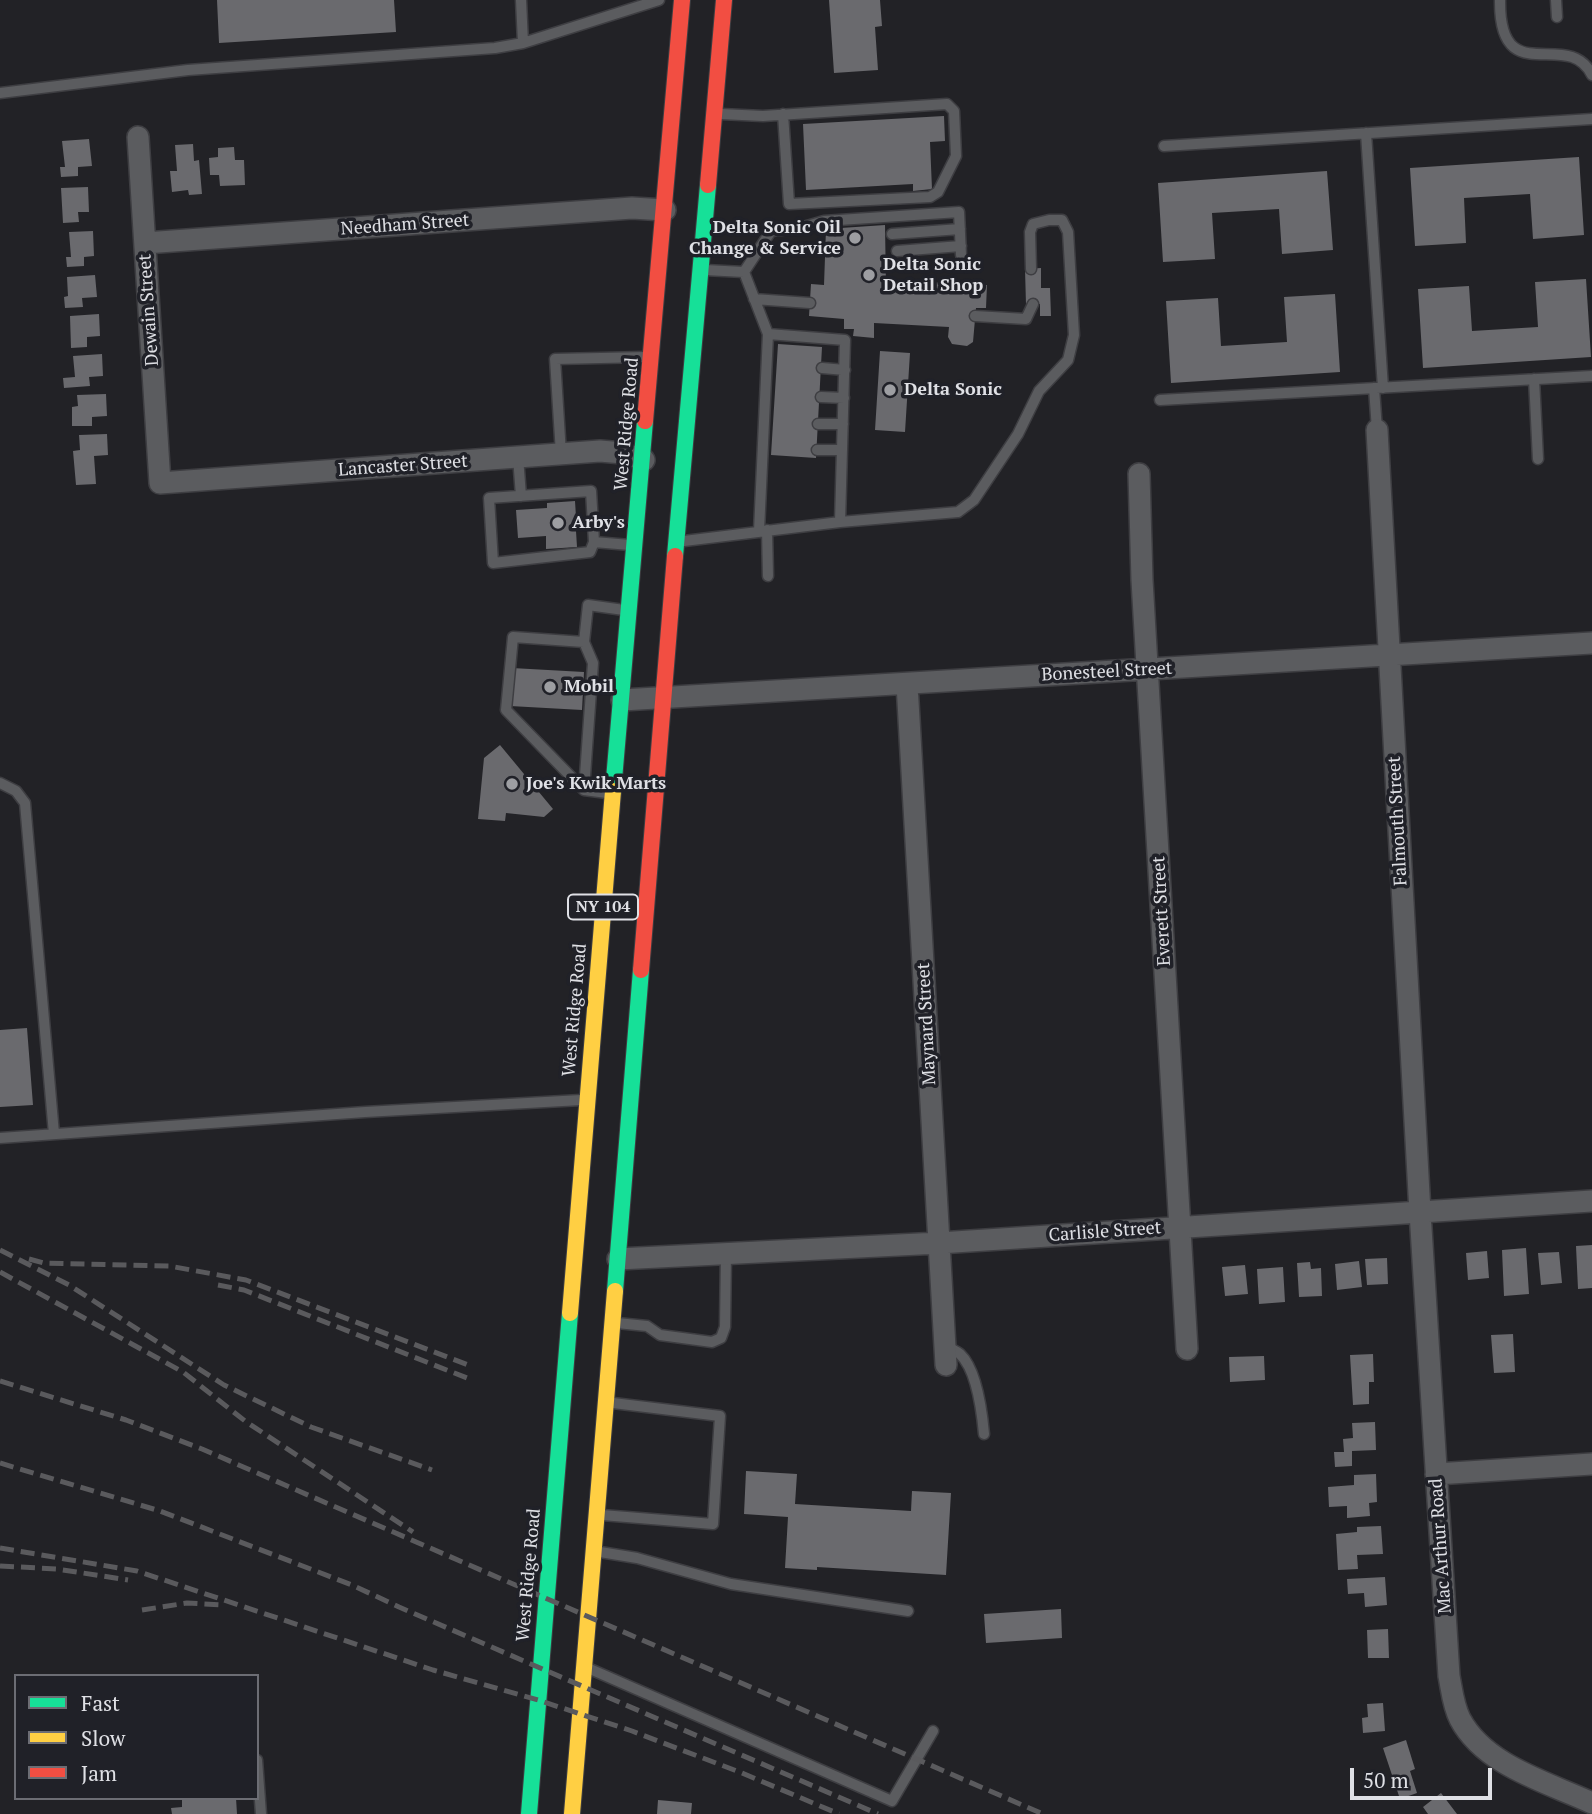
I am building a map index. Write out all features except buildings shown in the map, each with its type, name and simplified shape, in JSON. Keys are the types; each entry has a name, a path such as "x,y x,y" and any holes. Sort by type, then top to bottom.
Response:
{"highway":[{"name":"West Ridge Road","path":"529,1814 587,1099 682,0"},
{"name":"NY 104","path":"572,1814 663,698 724,0"}],"street":[{"name":"Dewain Street","path":"138,137 160,483"},
{"name":"Needham Street","path":"145,243 618,209 665,209"},
{"name":"Falmouth Street","path":"1377,430 1420,1212"},
{"name":"Lancaster Street","path":"160,483 561,454 611,452 644,460"},
{"name":"Everett Street","path":"1139,474 1140,551 1187,1349"},
{"name":"Bonesteel Street","path":"622,701 1592,643"},
{"name":"Maynard Street","path":"907,684 946,1355"},
{"name":"Carlisle Street","path":"618,1259 939,1243 1592,1201"},
{"name":"Mac Arthur Road","path":"1420,1212 1449,1676 1453,1700 1461,1720 1489,1752 1511,1766 1592,1803"},
{"path":"1436,1474 1592,1464"}],"lane":[{"path":"521,0 523,43"},
{"path":"0,93 188,70 475,51 523,43 659,0"},
{"path":"1500,0 1505,38 1512,47 1532,54 1576,58 1585,64 1592,75"},
{"path":"1556,0 1557,16"},
{"path":"714,114 783,114 947,104 954,111 956,156 938,192 930,197 789,204 783,114"},
{"path":"1164,146 1592,119"},
{"path":"1366,133 1379,388 1377,430"},
{"path":"744,272 771,231 800,228 824,221 959,212 961,251 897,251"},
{"path":"677,542 840,522 958,512 974,500 1018,434 1033,400 1068,360 1074,335 1071,265 1068,232 1062,220 1033,224 1030,232 1031,269"},
{"path":"892,234 960,229"},
{"path":"700,269 744,272"},
{"path":"744,272 768,334 772,367 763,531 768,576"},
{"path":"754,299 810,303"},
{"path":"975,316 1026,319 1033,304"},
{"path":"768,334 845,340 840,522"},
{"path":"561,454 555,359 652,357"},
{"path":"822,368 845,370"},
{"path":"1160,400 1592,376"},
{"path":"1534,379 1538,459"},
{"path":"821,397 844,398"},
{"path":"818,424 843,424"},
{"path":"817,450 842,450"},
{"path":"518,457 521,496"},
{"path":"591,491 594,542 590,552 492,563 489,498 591,491"},
{"path":"594,542 636,546"},
{"path":"584,790 593,663 584,642 588,605 630,610"},
{"path":"584,642 513,637 506,710 584,790 613,794"},
{"path":"0,783 16,791 26,803 54,1135"},
{"path":"0,1138 587,1099"},
{"path":"613,1323 648,1326 660,1335 712,1342 721,1338 725,1327 726,1253"},
{"path":"946,1355 961,1355 969,1370 981,1400 984,1434"},
{"path":"597,1514 713,1524 720,1416 606,1402"},
{"path":"594,1551 637,1558 731,1584 908,1611"},
{"path":"584,1666 892,1801 933,1731"},
{"path":"259,1787 261,1814"}],"railway":[{"path":"0,1250 69,1285 224,1385 311,1427 432,1470"},
{"path":"29,1259 44,1263 169,1266 246,1280 471,1366"},
{"path":"0,1272 183,1372 245,1421 413,1532"},
{"path":"218,1285 244,1290 467,1378"},
{"path":"0,1381 126,1420 202,1449 1043,1814"},
{"path":"0,1463 160,1511 352,1585 878,1814"},
{"path":"0,1548 137,1571 433,1670 632,1731 839,1814"},
{"path":"0,1566 57,1569 128,1580"},
{"path":"142,1610 187,1603 224,1605"}],"traffic: fast":[{"path":"675,556 708,185"},
{"path":"613,791 645,421"},
{"path":"615,1291 641,970"},
{"path":"529,1814 570,1313"}],"traffic: slow":[{"path":"570,1313 613,791"},
{"path":"572,1814 615,1291"}],"traffic: jam":[{"path":"645,421 682,0"},
{"path":"708,185 724,0"},
{"path":"641,970 675,556"}],"place":[{"name":"Delta Sonic Oil Change & Service","path":"855,238"},
{"name":"Delta Sonic Detail Shop","path":"869,275"},
{"name":"Delta Sonic","path":"890,390"},
{"name":"Arby's","path":"558,523"},
{"name":"Mobil","path":"550,687"},
{"name":"Joe's Kwik Marts","path":"512,784"}]}
